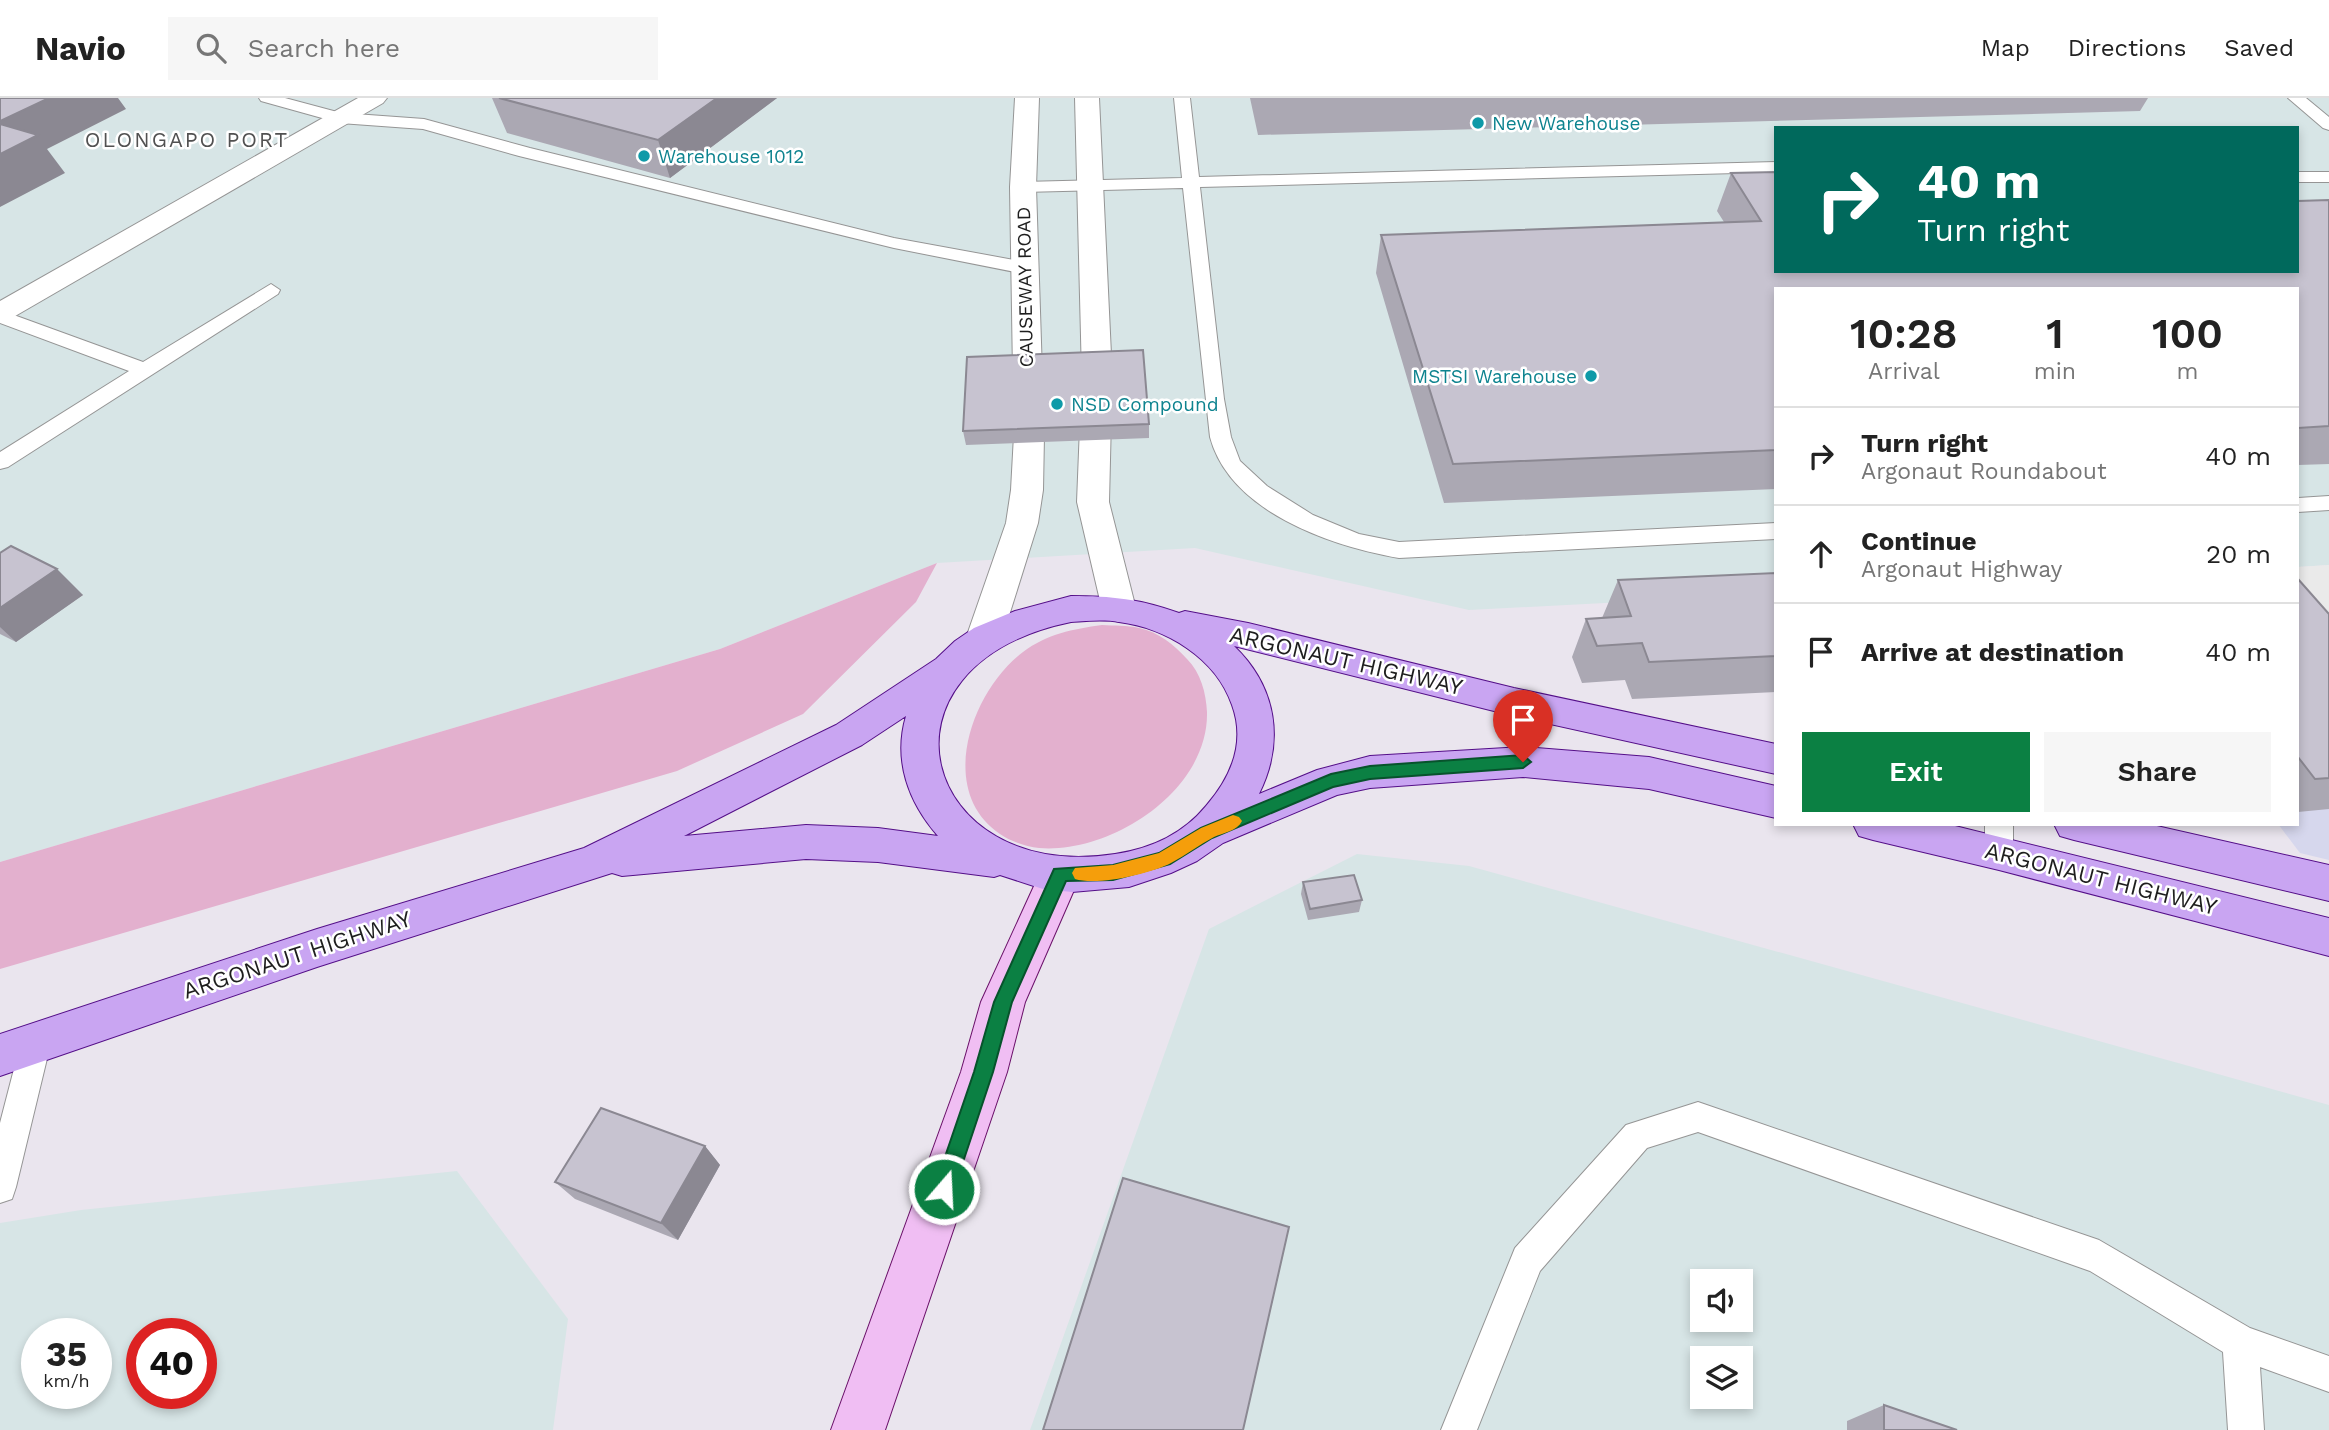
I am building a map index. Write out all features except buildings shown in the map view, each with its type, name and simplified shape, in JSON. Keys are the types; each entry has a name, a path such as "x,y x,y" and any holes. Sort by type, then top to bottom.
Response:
{"main road":[{"path":"1206,833 1240,796 1255,754 1254,711 1236,672 1204,641 1162,620 1119,609 1071,609 1026,618 984,638 948,669 924,709 918,753 931,797 962,835 1009,862 1060,874 1113,872 1164,859 1206,833 1292,795 1357,775 1523,762 1649,773 1774,802"},
{"name":"ARGONAUT HIGHWAY","path":"1162,620 1248,636 1514,702 1774,759"},
{"name":"ARGONAUT HIGHWAY","path":"18,1049 291,956 595,862 849,735 948,669"},
{"name":"ARGONAUT HIGHWAY","path":"1889,826 1999,839 2329,937"},
{"name":"ARGONAUT HIGHWAY","path":"2083,826 2329,883"},
{"name":"ARGONAUT HIGHWAY","path":"595,862 806,842 878,845 1009,862"}],"street":[{"path":"0,315 375,98"},
{"name":"CAUSEWAY ROAD","path":"984,638 1022,523 1027,491 1029,435 1023,187 1027,98"},
{"path":"1087,98 1097,389 1093,502 1119,609"},
{"path":"858,1430 984,1072 1003,1002 1060,874"}],"lane":[{"path":"267,98 340,118 424,124 538,156 894,243 1025,268"},
{"path":"1182,98 1214,399 1222,440 1234,470 1286,508 1352,541 1399,550 1774,531"},
{"path":"2296,98 2329,125"},
{"path":"1023,187 1774,167"},
{"path":"2299,177 2329,177"},
{"path":"0,461 271,290"},
{"path":"0,315 146,370"},
{"path":"2299,505 2329,503"},
{"path":"0,1187 18,1049"},
{"path":"1460,1430 1527,1260 1637,1136 1698,1117 2099,1258 2241,1342 2329,1374"},
{"path":"2241,1342 2246,1430"}],"shaded area":[{"path":"0,98 2329,98 2329,565 2299,567 2299,287 1774,287 1774,594 1469,610 1195,548 937,563 720,649 0,862"},
{"path":"937,563 916,602 803,714 677,771 0,969 0,862 720,649"},
{"path":"2329,565 2329,691 2299,655 2299,567"},
{"path":"1102,625 1134,627 1160,636 1192,665 1202,684 1207,712 1203,740 1192,767 1174,791 1151,811 1125,828 1096,840 1067,847 1039,848 1013,841 1000,834 980,815 969,793 965,768 968,741 976,715 988,691 1004,669 1023,652 1061,633"},
{"path":"2299,655 2329,691 2329,860 2300,853 2280,826 2299,826"},
{"path":"1357,854 1469,866 2329,1105 2329,1430 1030,1430 1209,929"},
{"path":"457,1171 568,1319 553,1430 0,1430 0,1223 81,1210"}],"slow traffic":[{"path":"1081,873 1113,872 1164,859 1206,833 1233,821"}],"place":[{"name":"New Warehouse","path":"1478,123"},
{"name":"Warehouse 1012","path":"644,156"},
{"name":"MSTSI Warehouse","path":"1591,376"},
{"name":"NSD Compound","path":"1057,404"}],"district":[{"name":"OLONGAPO PORT","path":"187,139"}],"route":[{"path":"944,1189 984,1072 1003,1002 1060,874 1113,872 1164,859 1206,833 1331,781 1370,772 1523,762"}]}
